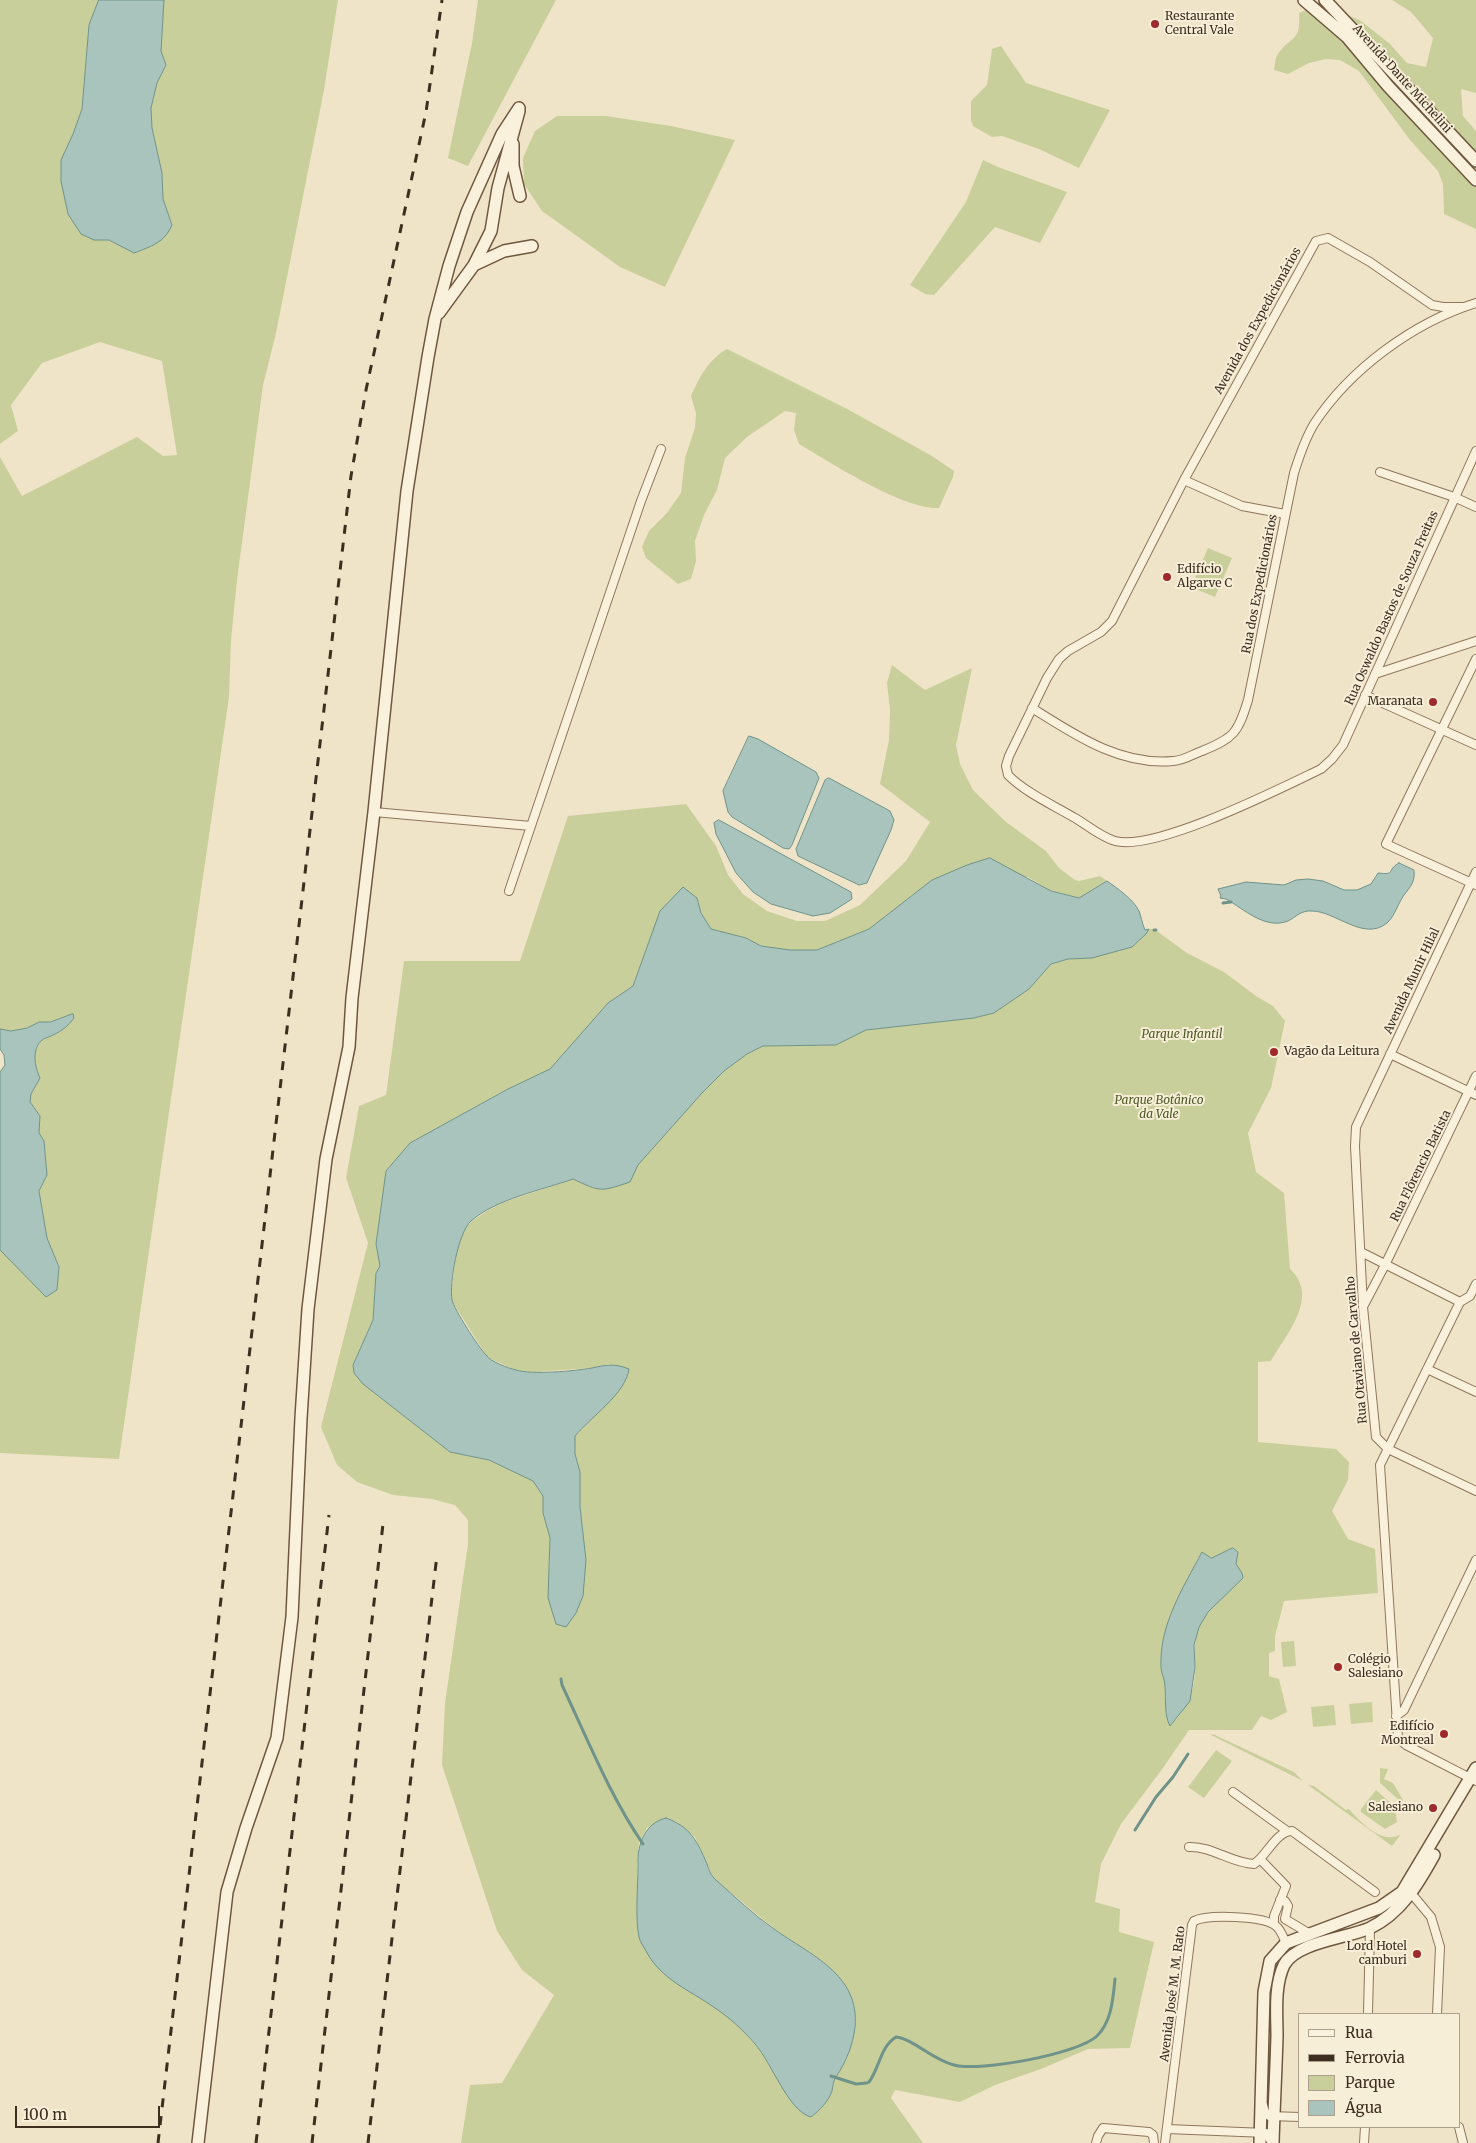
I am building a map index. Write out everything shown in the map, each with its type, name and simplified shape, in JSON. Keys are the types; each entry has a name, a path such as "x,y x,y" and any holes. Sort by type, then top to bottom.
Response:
{"street":[{"name":"Avenida Dante Michelini","path":"1304,0 1347,37 1388,86 1476,180"},
{"name":"Avenida Dante Michelini","path":"1325,0 1476,161"},
{"path":"198,2143 227,1892 246,1828 277,1738 292,1617 300,1428 308,1309 326,1160 349,1047 352,998 374,812 407,492 434,319 448,266 467,212 502,134 519,108 500,180 491,231 474,265 434,319"},
{"path":"514,131 513,166 520,196"},
{"name":"Avenida dos Expedicionários","path":"1321,768 1195,826 1143,840 1115,841 1047,801 1008,775 1006,766 1032,708 1059,659 1068,651 1101,632 1112,621 1184,480 1316,241 1328,238 1370,262 1432,305 1463,307"},
{"path":"474,265 504,251 532,246"},
{"name":"Rua dos Expedicionários","path":"1032,708 1098,747 1146,762 1175,761 1220,744 1234,734 1241,722 1252,682 1285,514 1302,450 1314,425 1328,406 1352,380 1387,348 1412,331 1463,307 1476,303"},
{"path":"509,891 660,449"},
{"name":"Rua Oswaldo Bastos de Souza Freitas","path":"1321,768 1332,759 1343,745 1476,451"},
{"path":"1380,472 1454,497 1476,507"},
{"path":"1184,480 1242,506 1285,514"},
{"path":"1375,674 1476,641"},
{"path":"1474,884 1386,844 1476,659"},
{"path":"1365,695 1476,744"},
{"path":"374,812 531,826"},
{"name":"Avenida Munir Hilal","path":"1356,1127 1474,884 1476,872"},
{"path":"1390,1054 1472,1093"},
{"name":"Rua Flôrencio Batista","path":"1363,1307 1472,1093 1476,1076"},
{"name":"Rua Otaviano de Carvalho","path":"1356,1127 1354,1146 1363,1307 1376,1437 1388,1449"},
{"path":"1361,1252 1460,1302"},
{"path":"1474,1778 1400,1741 1397,1734 1380,1465 1460,1302 1473,1297 1476,1284"},
{"path":"1427,1369 1476,1392"},
{"path":"1388,1449 1476,1491"},
{"path":"1396,1716 1404,1710 1476,1560"},
{"path":"1273,2143 1278,1996 1284,1965 1290,1958 1307,1948 1370,1928 1394,1912 1411,1893 1426,1870 1474,1778 1476,1768"},
{"path":"1260,2138 1264,1992 1270,1961 1286,1943 1379,1908 1402,1892 1474,1778"},
{"path":"1233,1792 1287,1831 1299,1835 1375,1892"},
{"path":"1189,1847 1203,1847 1250,1864 1260,1859 1287,1831"},
{"path":"1260,1859 1286,1886 1274,1916 1274,1924 1282,1933 1286,1943"},
{"path":"1411,1893 1431,1917 1440,1947 1437,2013"},
{"path":"1280,1900 1285,1901 1288,1906 1285,1918 1310,1934"},
{"name":"Avenida José M. M. Rato","path":"1165,2143 1194,1921 1206,1917 1262,1920 1274,1924"},
{"path":"1368,2013 1370,1928"},
{"path":"1262,2101 1265,2112 1269,2116 1298,2117"},
{"path":"1096,2143 1103,2128 1149,2132 1153,2135 1154,2143"},
{"path":"1364,2143 1365,2128"},
{"path":"1459,2128 1463,2143"},
{"path":"1167,2129 1260,2138 1266,2133 1273,2143"}],"green space":[{"path":"0,0 99,0 89,25 82,109 73,134 94,240 109,240 134,253 172,225 163,199 162,173 152,128 151,108 157,83 166,65 161,51 164,0 338,0 324,90 276,333 263,385 237,580 231,640 229,697 119,1459 0,1453 0,1250 46,1297 57,1290 59,1266 47,1238 39,1191 47,1175 44,1141 39,1133 40,1116 30,1102 30,1095 40,1078 35,1067 35,1051 42,1040 60,1032 72,1014 50,1022 39,1022 27,1028 11,1031 0,1029 0,457 22,496 137,437 163,456 177,455 162,361 100,342 42,363 11,405 18,431 0,444"},
{"path":"478,0 556,0 468,166 448,158 472,43"},
{"path":"1392,0 1476,0 1476,93 1461,89 1463,116 1476,131 1476,229 1444,214 1443,184 1438,171 1410,140 1359,71 1340,60 1326,59 1309,63 1288,74 1274,70 1278,54 1297,34 1299,29 1299,13 1318,5 1336,10 1361,21 1390,44 1407,63 1426,67 1433,38 1411,12"},
{"path":"1001,46 1026,83 1110,110 1079,168 1039,149 1002,136 992,137 973,126 971,120 971,101 987,85 992,49"},
{"path":"557,116 606,116 671,126 735,140 665,287 620,267 542,211 524,184 523,158 535,131"},
{"path":"983,160 1067,192 1040,243 995,227 934,295 925,294 910,285 966,202"},
{"path":"727,349 849,410 932,456 954,471 939,508 924,507 888,494 799,444 794,430 796,413 785,411 747,437 725,458 717,490 704,515 695,541 696,561 691,579 678,584 646,558 642,547 649,531 667,513 681,493 685,458 695,428 696,413 691,396 705,369 720,353"},
{"path":"1208,548 1232,558 1215,597 1191,587"},
{"path":"892,665 925,690 972,668 956,745 960,764 973,790 1006,822 1046,851 1059,868 1075,880 1079,881 1100,876 1107,881 1079,898 1051,891 1028,877 932,880 869,929 817,950 790,950 761,946 746,938 711,929 701,913 697,898 683,888 650,939 633,986 608,1003 550,1069 508,1089 410,1143 386,1171 376,1244 380,1266 376,1274 373,1320 353,1365 363,1384 450,1452 489,1460 533,1481 543,1496 543,1513 550,1539 549,1573 586,1560 580,1507 580,1472 575,1454 575,1436 606,1404 609,1364 592,1368 534,1372 517,1371 487,1357 452,1301 457,1246 463,1231 472,1221 502,1203 573,1179 630,1182 638,1165 702,1093 724,1071 747,1054 763,1046 836,1045 866,1030 974,1018 994,1013 1029,989 1051,964 1068,959 1092,958 1132,947 1149,929 1154,929 1187,953 1224,972 1273,1006 1285,1021 1271,1088 1248,1133 1256,1172 1284,1193 1290,1269 1298,1280 1302,1291 1298,1315 1271,1361 1258,1362 1258,1442 1336,1449 1349,1462 1348,1480 1332,1511 1348,1539 1375,1549 1378,1593 1284,1601 1275,1636 1275,1651 1269,1653 1269,1676 1279,1679 1287,1712 1271,1720 1261,1716 1252,1730 1189,1730 1121,1824 1101,1864 1095,1902 1120,1909 1119,1932 1154,1942 1130,2048 1088,2049 1041,2069 995,2085 960,2102 895,2090 891,2098 923,2143 461,2143 470,2085 502,2083 554,1995 522,1970 497,1931 442,1765 445,1703 468,1544 468,1520 455,1505 432,1499 393,1495 357,1482 337,1465 321,1427 368,1243 346,1178 359,1106 386,1095 404,961 520,961 568,816 686,804 716,846 728,875 743,894 767,911 797,921 825,921 860,905 906,861 930,822 880,784 889,740 890,710 887,683","holes":["1233,1548 1238,1551 1236,1564 1243,1578 1213,1606 1197,1630 1193,1688 1187,1704 1170,1726 1169,1718 1166,1715 1165,1683 1161,1670 1164,1635 1174,1607 1202,1553 1211,1558","666,1818 677,1822 695,1837 713,1878 776,1930 856,2018 846,2060 836,2076 826,2101 811,2117 759,2049 739,2027 639,1938 637,1863 639,1843 647,1828"]},
{"path":"1294,1641 1296,1666 1283,1667 1281,1642"},
{"path":"1372,1702 1373,1722 1351,1724 1349,1704"},
{"path":"1334,1705 1336,1725 1313,1727 1311,1707"},
{"path":"1209,1734 1215,1735 1294,1772 1303,1781"},
{"path":"1216,1750 1232,1761 1204,1798 1188,1787"},
{"path":"1380,1768 1388,1769 1384,1779 1393,1783 1403,1800 1401,1802 1380,1783"},
{"path":"1308,1785 1314,1786 1346,1810 1349,1809 1372,1831 1387,1837 1401,1834 1392,1846"},
{"path":"1376,1790 1395,1807 1397,1822 1385,1829 1361,1812 1361,1809"}],"water":[{"path":"99,0 164,0 161,51 166,65 157,83 151,108 152,128 162,173 163,199 172,225 161,240 152,246 134,253 109,240 94,240 81,234 68,214 61,181 61,160 82,109 89,25"},
{"path":"749,736 758,739 816,772 819,778 789,849 783,848 732,817 728,812 723,791"},
{"path":"829,778 890,811 894,820 867,883 859,885 798,856 796,849 825,780"},
{"path":"719,820 851,892 852,899 830,913 813,916 771,904 753,892 736,873 716,834 714,823"},
{"path":"990,858 1051,891 1079,898 1107,881 1125,894 1133,903 1139,911 1145,930 1149,929 1132,947 1092,958 1068,959 1051,964 1029,989 994,1013 974,1018 866,1030 836,1045 763,1046 747,1054 724,1071 702,1093 638,1165 630,1182 612,1188 601,1189 573,1179 506,1201 481,1213 466,1227 455,1259 451,1292 452,1300 467,1328 488,1358 509,1368 532,1372 565,1371 610,1365 629,1369 622,1387 615,1396 575,1436 575,1454 580,1472 580,1507 586,1560 583,1596 576,1613 566,1627 556,1624 548,1598 550,1538 543,1513 543,1496 533,1481 489,1460 450,1452 363,1384 354,1373 353,1365 373,1320 376,1273 380,1266 376,1244 386,1171 410,1143 508,1089 550,1069 608,1003 633,986 660,911 683,887 697,898 701,913 711,929 746,938 761,946 790,950 817,950 869,929 932,880 967,865"},
{"path":"1399,863 1414,870 1414,880 1391,918 1387,923 1378,928 1359,928 1321,912 1312,911 1302,913 1288,921 1271,923 1255,917 1226,899 1220,898 1218,889 1246,882 1284,885 1296,880 1308,879 1323,881 1344,890 1357,890 1371,884 1378,873 1389,873"},
{"path":"73,1014 74,1018 65,1028 43,1039 36,1049 35,1059 40,1078 31,1094 30,1102 40,1116 39,1133 44,1141 47,1175 39,1191 47,1238 59,1267 57,1290 46,1297 0,1250 0,1072 5,1065 4,1055 0,1049 0,1029 11,1031 27,1028 39,1022 50,1022"},
{"path":"1233,1548 1238,1552 1236,1564 1243,1578 1208,1612 1199,1627 1194,1645 1195,1667 1190,1701 1170,1726 1166,1712 1165,1683 1161,1667 1161,1651 1168,1622 1180,1593 1202,1552 1211,1558"},
{"path":"666,1818 682,1826 692,1836 700,1848 710,1873 714,1878 766,1923 817,1957 841,1980 850,1993 854,2009 855,2027 851,2047 834,2080 828,2099 821,2109 811,2117 795,2106 761,2052 746,2034 721,2012 677,1984 660,1970 640,1941 637,1911 639,1850 648,1830"}],"waterway":[{"path":"1223,903 1231,902"},
{"path":"561,1679 562,1685 609,1787 643,1844"},
{"path":"1135,1830 1156,1797 1173,1777 1188,1754"},
{"path":"869,2082 883,2052 896,2037 910,2042 938,2059 954,2065 967,2067 1028,2060 1086,2043 1097,2036 1106,2023 1111,2009 1115,1979"},
{"path":"831,2076 856,2084 867,2083"}],"railway":[{"path":"158,2143 351,476 366,390 426,112 442,0"},
{"path":"256,2143 329,1515"},
{"path":"312,2143 383,1524"},
{"path":"368,2143 437,1555"}],"place":[{"name":"Restaurante Central Vale","path":"1155,24"},
{"name":"Edifício Algarve C","path":"1167,577"},
{"name":"Maranata","path":"1433,702"},
{"name":"Vagão da Leitura","path":"1274,1052"},
{"name":"Colégio Salesiano","path":"1338,1667"},
{"name":"Edifício Montreal","path":"1444,1734"},
{"name":"Salesiano","path":"1433,1808"},
{"name":"Lord Hotel camburi","path":"1417,1954"}],"park label":[{"name":"Parque Infantil","path":"1182,1035"},
{"name":"Parque Botânico da Vale","path":"1159,1108"}]}
